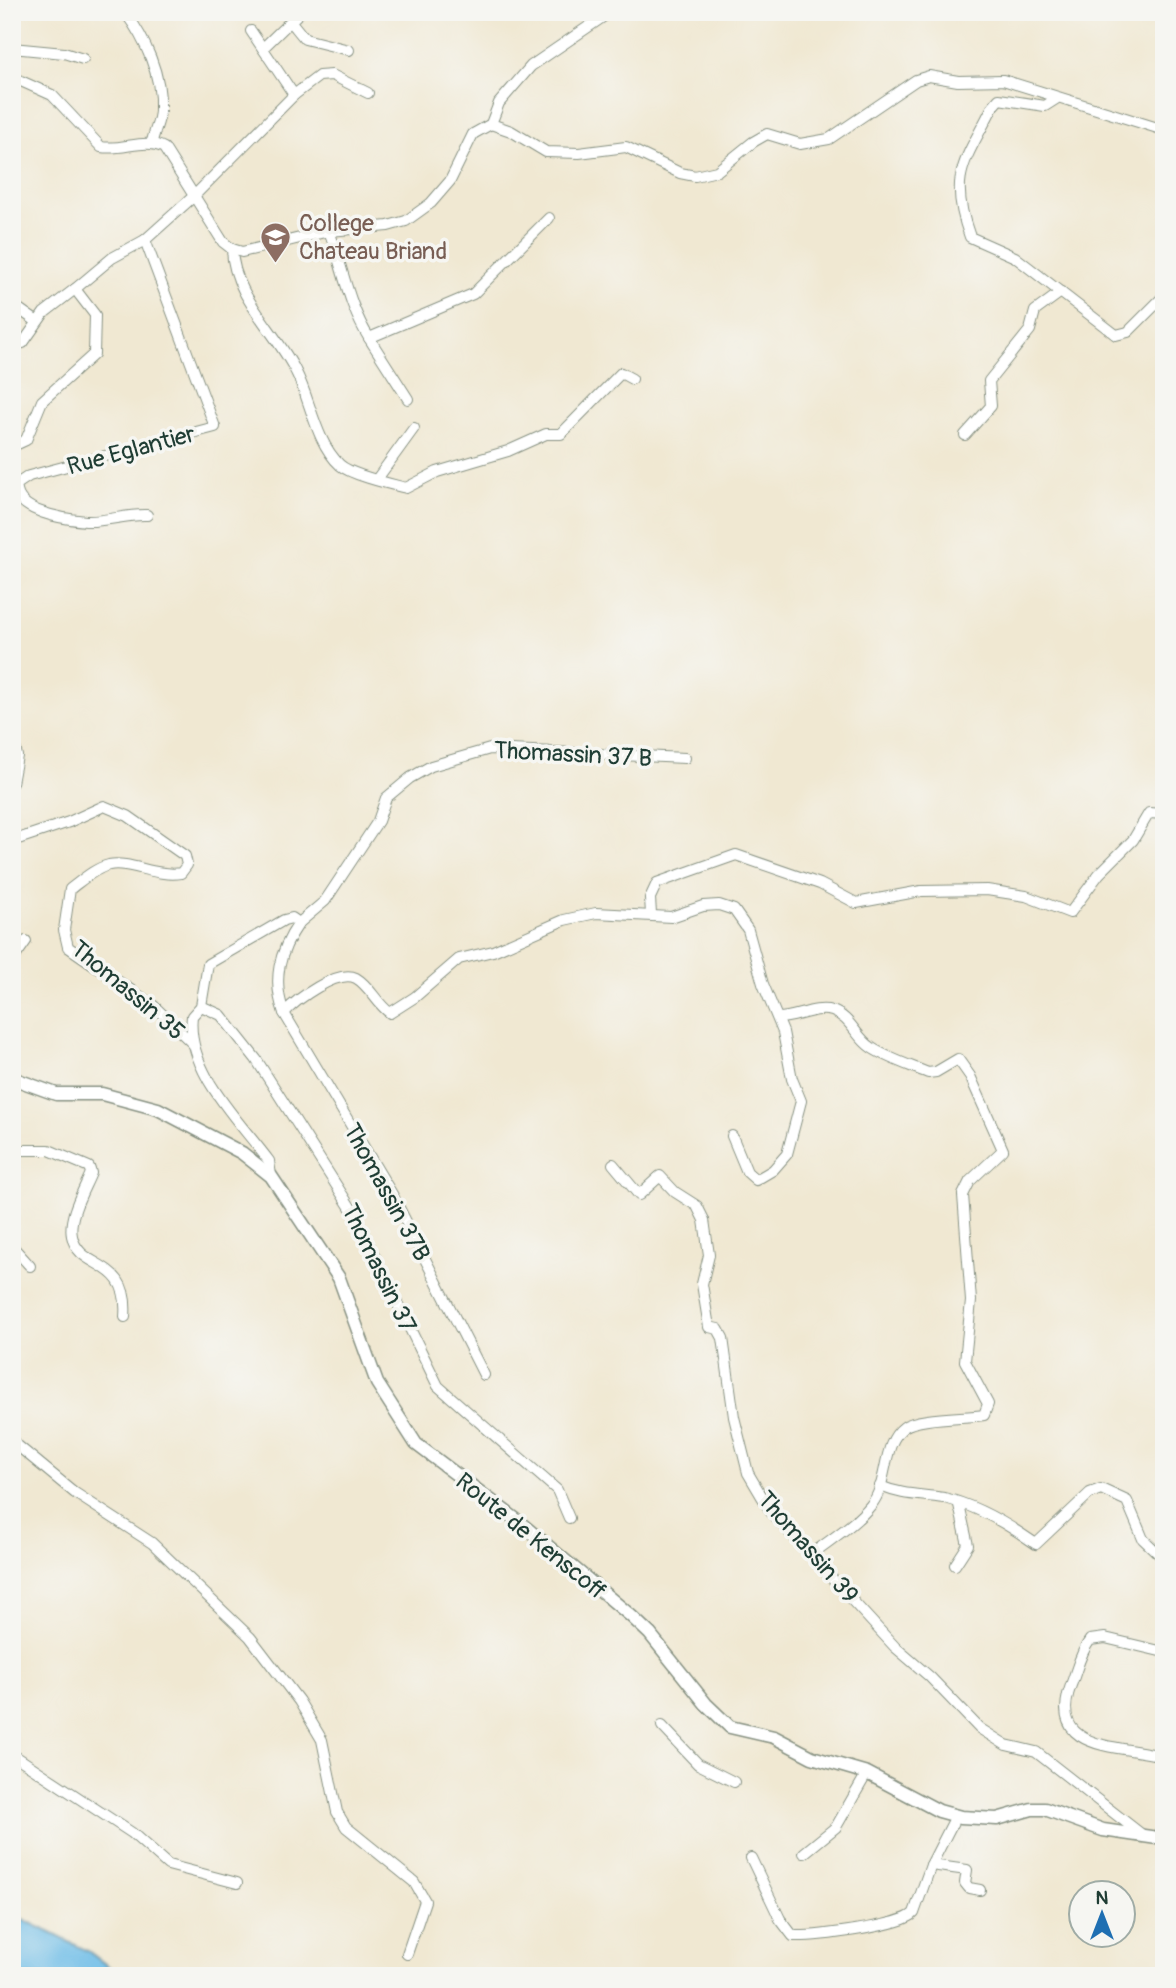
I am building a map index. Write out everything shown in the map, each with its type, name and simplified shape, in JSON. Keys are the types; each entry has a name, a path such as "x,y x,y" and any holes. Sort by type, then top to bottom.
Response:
{"main road":[{"name":"Route de Kenscoff","path":"12,1078 56,1094 102,1094 158,1110 242,1153 271,1176 339,1278 377,1383 416,1444 518,1521 631,1616 650,1634 706,1704 730,1727 774,1737 811,1757 867,1773 939,1811 956,1816 997,1819 1032,1809 1056,1810 1103,1830 1164,1839"}],"street":[{"path":"125,12 146,45 156,77 160,110 152,142"},
{"path":"263,48 292,23 300,12"},
{"path":"12,77 52,94 101,147 112,149 152,142 164,148 223,242 232,249 254,250 329,231 388,226 406,221 431,203 450,181 473,134 491,124 499,103 531,66 610,12"},
{"path":"292,23 305,39 349,50"},
{"path":"251,31 295,95"},
{"path":"12,48 64,53 83,59"},
{"path":"12,346 23,344 36,321 112,258 145,240 194,196 295,95 324,75 332,75 368,93"},
{"path":"491,124 511,131 545,152 579,153 626,148 680,173 700,176 717,171 767,134 800,144 829,139 916,80 929,76 958,80 1003,80 1056,99 1164,130"},
{"path":"1056,99 1045,107 999,99 962,163 958,187 961,211 970,237 1015,257 1121,336 1164,296"},
{"path":"369,338 472,294 549,218"},
{"path":"329,231 343,267 355,316 408,399"},
{"name":"Rue Eglantier","path":"145,240 215,427 29,476 17,484 15,491 20,500 40,511 87,521 125,514 147,515"},
{"path":"232,249 232,264 263,323 296,370 322,439 341,466 377,479 406,488 438,472 508,451 546,434 561,434 621,373 632,379"},
{"path":"13,446 26,440 34,414 51,390 94,354 95,315 75,289"},
{"path":"965,435 990,406 989,382 1030,330 1035,311 1061,292"},
{"path":"12,304 36,321"},
{"path":"377,479 414,428"},
{"path":"12,735 17,756 12,783"},
{"name":"Thomassin 37 B","path":"299,923 324,901 378,821 386,798 410,778 431,766 490,749 685,758"},
{"name":"Thomassin 35","path":"12,841 69,822 104,806 128,816 184,856 187,865 181,873 164,876 109,865 88,876 70,889 64,930 68,947 154,1006 192,1044"},
{"path":"651,914 650,898 657,883 736,855 820,884 856,903 921,891 987,890 1026,896 1070,913 1099,874 1119,857 1133,840 1149,813 1164,814"},
{"path":"284,1013 296,1001 332,979 347,976 356,978 370,990 374,999 390,1013 415,998 459,959 493,951 564,920 596,913 670,917 703,906 719,905 734,910 748,930 763,984 778,1018 801,1101 787,1154 773,1170 756,1180 747,1172 732,1136"},
{"path":"271,1176 269,1161 209,1079 192,1044 192,1016 201,1006 208,964 284,920 292,918 299,923"},
{"name":"Thomassin 37B","path":"299,923 279,958 276,992 284,1013 392,1194 484,1375"},
{"path":"12,961 26,941"},
{"name":"Thomassin 37","path":"201,1006 221,1015 256,1059 352,1210 439,1386 557,1490 569,1518"},
{"path":"778,1018 821,1010 832,1012 848,1021 858,1037 871,1047 928,1073 936,1072 958,1059 970,1076 1003,1150 970,1181 963,1195 971,1301 965,1361 988,1407 984,1415 920,1420 904,1427 893,1439 872,1505 812,1554"},
{"path":"12,1020 12,1056"},
{"path":"12,1150 49,1150 89,1167 91,1173 74,1216 72,1235 78,1249 118,1277 126,1303 125,1317"},
{"name":"Thomassin 39","path":"613,1164 639,1195 660,1176 675,1192 697,1206 704,1220 709,1255 702,1284 709,1327 718,1329 723,1338 734,1417 748,1473 771,1512 895,1647 930,1676 979,1728 1006,1745 1036,1752 1145,1838"},
{"path":"12,1246 30,1266"},
{"path":"12,1441 75,1493 160,1551 250,1637 299,1701 322,1740 337,1812 346,1827 414,1882 425,1900 407,1954"},
{"path":"880,1486 902,1494 946,1499 1003,1522 1036,1544 1090,1493 1101,1489 1126,1501 1139,1523 1143,1539 1164,1559"},
{"path":"955,1565 968,1545 959,1505"},
{"path":"1164,1652 1105,1638 1090,1640 1083,1649 1067,1698 1067,1715 1075,1729 1088,1740 1107,1749 1149,1751 1164,1757"},
{"path":"662,1726 698,1764 734,1782"},
{"path":"12,1754 132,1833 168,1865 237,1884"},
{"path":"804,1853 836,1827 867,1773"},
{"path":"751,1858 780,1919 793,1936 817,1936 912,1916 931,1865 956,1816"},
{"path":"1145,1838 1164,1833"},
{"path":"931,1865 967,1870 965,1884 969,1888 980,1890"}],"water":[{"path":"12,1914 88,1951 121,1976 13,1976"}],"place":[{"name":"College Chateau Briand","path":"276,264"}]}
